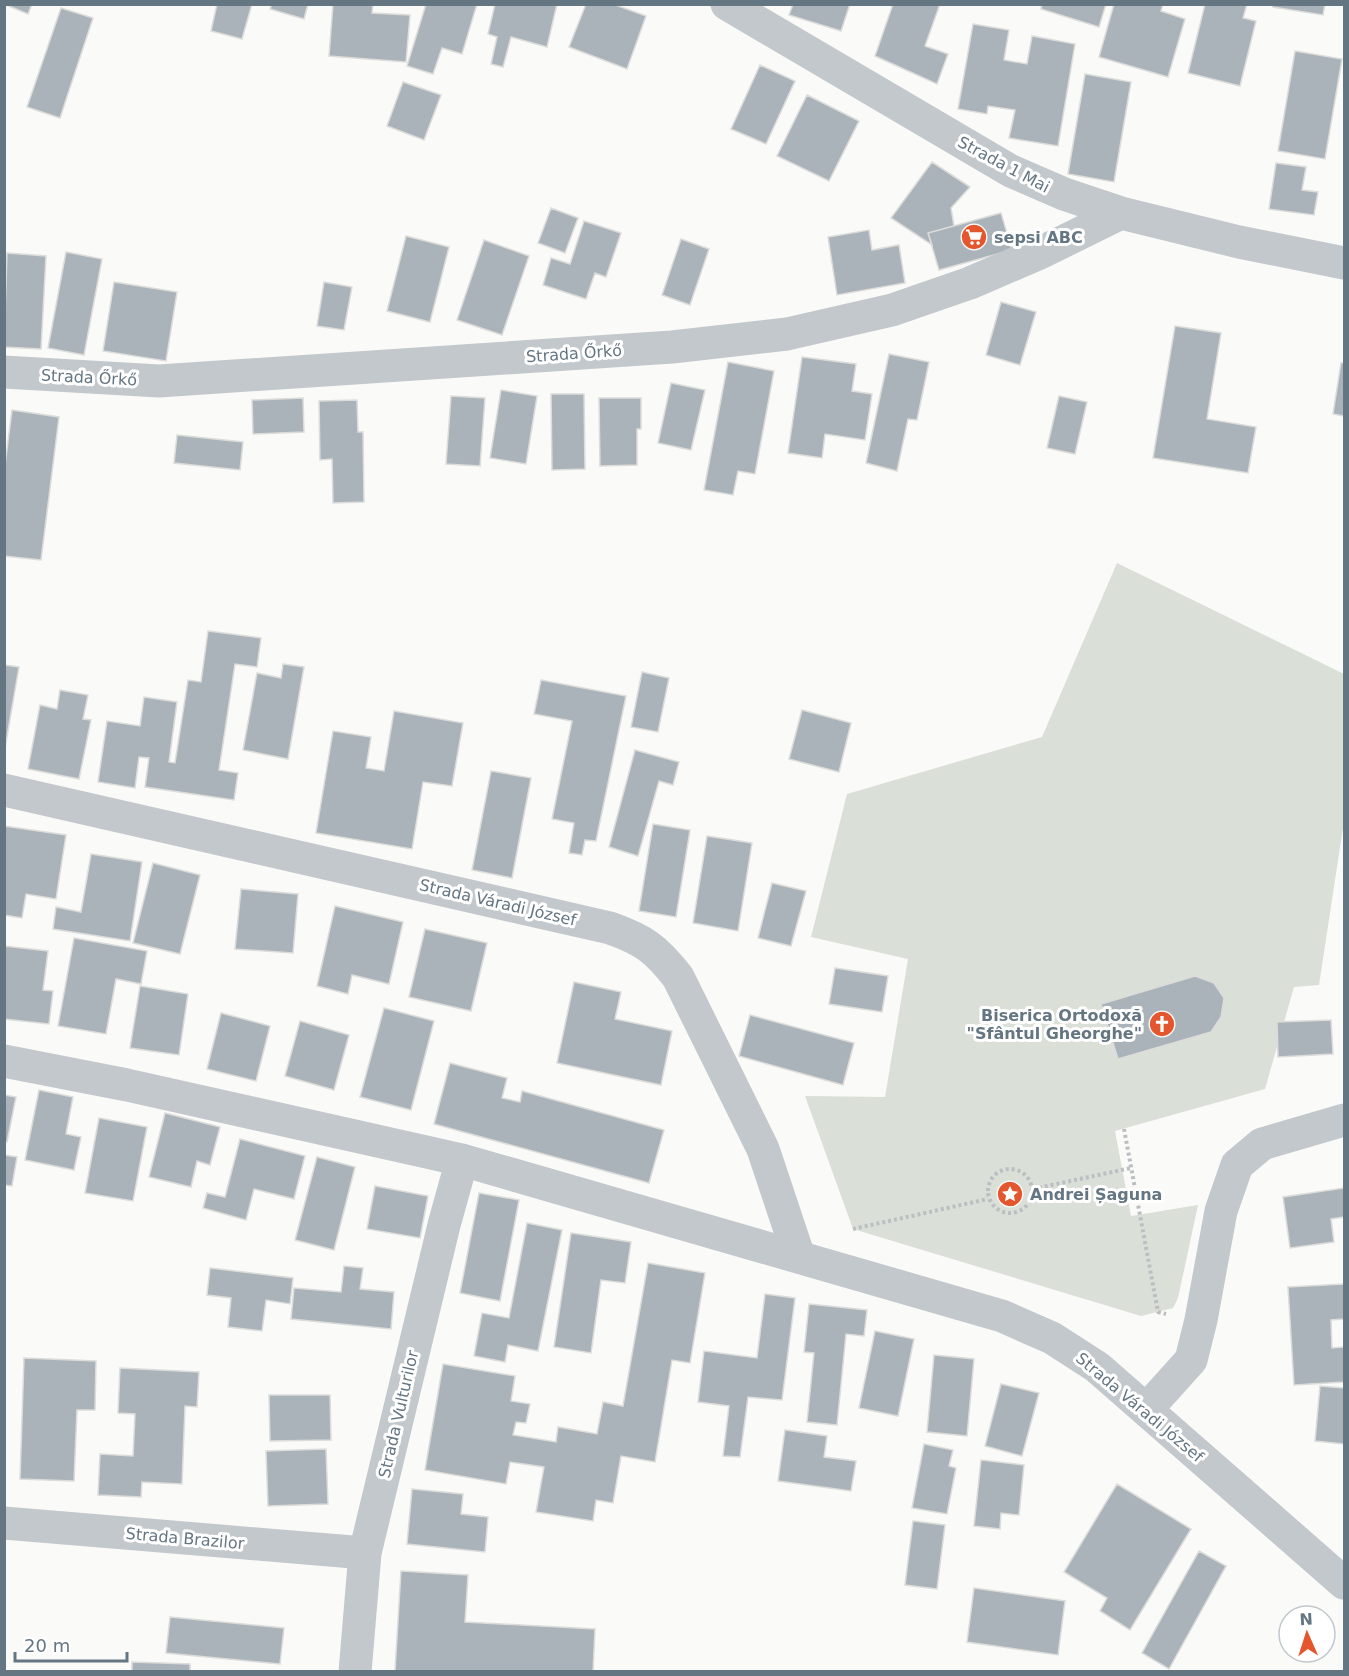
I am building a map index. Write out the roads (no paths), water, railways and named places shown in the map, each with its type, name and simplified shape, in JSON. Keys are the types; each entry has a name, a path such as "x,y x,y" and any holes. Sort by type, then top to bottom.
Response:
{"street":[{"name":"Strada 1 Mai","path":"727,4 1011,171 1064,194 1120,213 1239,242 1344,263"},
{"name":"Strada Őrkő","path":"4,372 159,381 672,347 787,333 892,310 970,283 1042,252 1120,213"},
{"name":"Strada Váradi József","path":"4,790 610,928 640,939 663,958 678,977 763,1149 798,1257"},
{"name":"Strada Váradi József","path":"4,1061 128,1085 462,1160 1002,1316 1042,1334 1096,1367 1344,1583"},
{"path":"1146,1410 1191,1360 1200,1325 1221,1211 1237,1166 1262,1143 1344,1120"},
{"name":"Strada Vulturilor","path":"355,1671 365,1552 444,1225 462,1160"},
{"name":"Strada Brazilor","path":"4,1523 365,1552"}],"place":[{"name":"sepsi ABC","path":"974,237"},
{"name":"Biserica Ortodoxă \"Sfântul Gheorghe\"","path":"1162,1024"},
{"name":"Andrei Șaguna","path":"1010,1194"}]}
